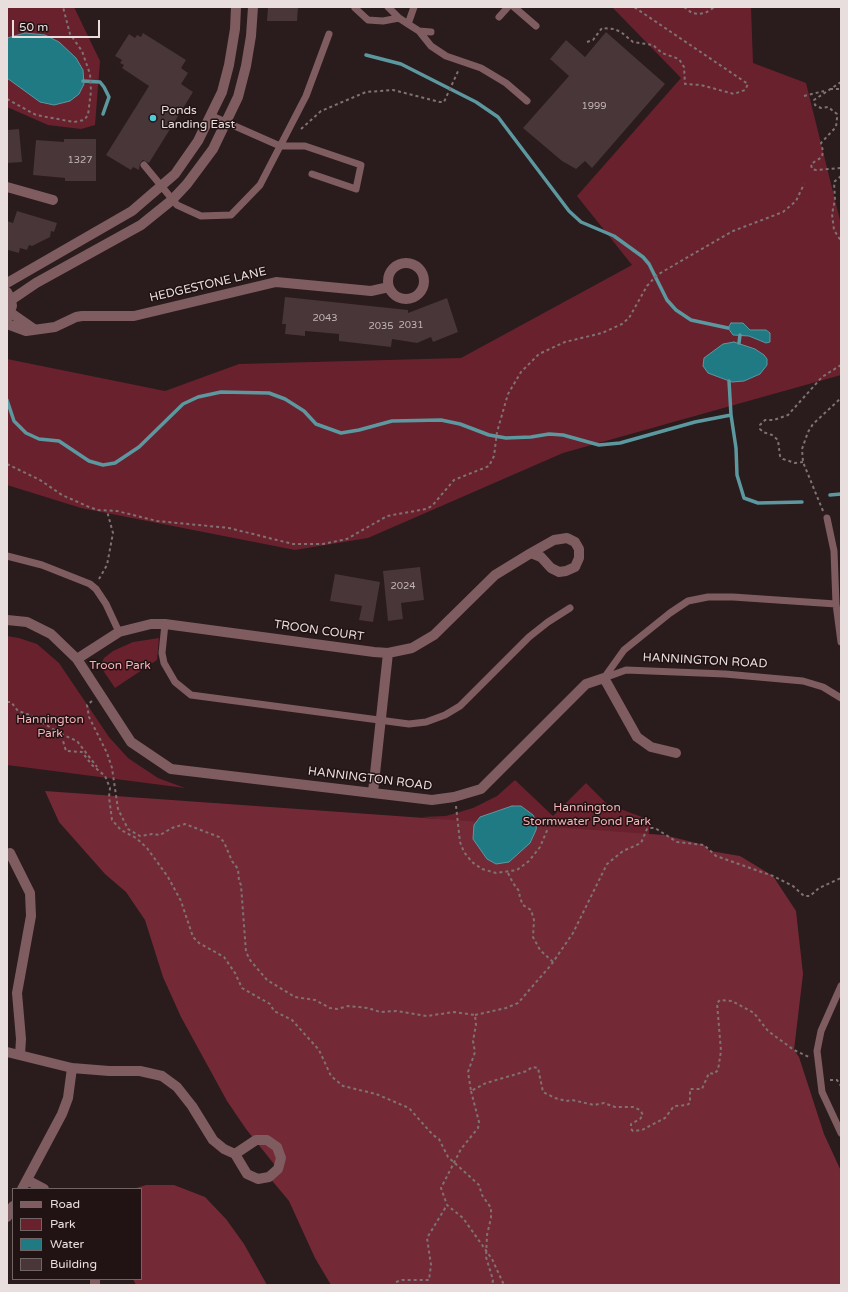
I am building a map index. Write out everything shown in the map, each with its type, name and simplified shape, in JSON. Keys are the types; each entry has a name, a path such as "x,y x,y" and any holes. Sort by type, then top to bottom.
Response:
{"street":[{"path":"7,283 132,211 162,187 175,174 198,141 212,116 222,92 229,66 235,29 236,7"},
{"path":"34,329 9,316 9,296 36,283 141,225 172,200 187,184 213,149 238,97 246,66 251,36 253,7"},
{"path":"7,187 52,200"},
{"name":"HEDGESTONE LANE","path":"7,324 26,331 34,329 43,330 55,327 82,316 134,316 276,282 371,291 389,287"},
{"name":"TROON COURT","path":"77,658 119,632 151,624 165,624 388,653 412,648 434,635 495,575 531,553 554,540 567,538 575,542 579,549 579,558 575,567 559,572 550,568 541,557 531,553"},
{"name":"HANNINGTON ROAD","path":"7,620 27,622 51,634 77,658 131,742 172,769 432,800 454,797 481,789 586,684 604,678"},
{"path":"372,792 388,653"},
{"path":"604,678 637,737 651,747 676,753"},
{"path":"10,854 30,893 31,916 17,993 21,1039 20,1055"},
{"path":"7,1052 72,1068 140,1072 162,1076 177,1087 213,1140 224,1149 235,1154 247,1174 258,1179 269,1177 278,1169 280,1158 276,1147 267,1140 256,1140 235,1154"},
{"path":"23,1188 62,1114 68,1098 72,1068"},
{"path":"27,1180 42,1188"},
{"path":"7,1217 12,1208"}],"lane":[{"path":"388,7 399,18 408,24 419,30 431,32"},
{"path":"408,24 414,7"},
{"path":"499,17 508,7"},
{"path":"514,7 536,26"},
{"path":"354,8 368,20 383,21 399,18"},
{"path":"419,30 431,46 446,56 488,72 506,83 527,101"},
{"path":"144,165 177,205 201,216 231,215 260,185 306,96 329,34"},
{"path":"212,116 280,146 305,146 361,166 356,190 312,174"},
{"path":"827,518 834,551 836,604 841,642"},
{"path":"7,556 42,565 82,580 93,586 106,604 119,632"},
{"path":"604,678 624,650 670,613 688,601 708,598 733,597 836,604"},
{"path":"165,624 162,653 164,663 175,682 191,695 408,724 426,722 445,715 460,706 529,637 548,622 570,608"},
{"name":"HANNINGTON ROAD","path":"604,678 626,670 725,674 803,681 823,687 841,698"},
{"path":"841,986 821,1031 817,1051 817,1063 822,1092 841,1133"}],"path":[{"path":"7,99 36,115 79,122 88,115 91,91 90,74 82,51 70,34 63,7"},
{"path":"587,42 593,40 602,28 614,29 621,32 633,42 653,45 662,53 679,60 684,67 685,84 701,85 734,94 745,90 748,84 634,7"},
{"path":"684,7 692,13 698,14 705,13 714,7"},
{"path":"300,130 321,111 366,92 393,90 444,102 460,68"},
{"path":"841,82 815,98 814,103 817,107 825,106 836,114 837,122 836,127 821,143 823,150 822,157 812,162 811,166 816,170 841,168"},
{"path":"804,96 841,88"},
{"path":"841,176 834,182 835,200 832,214 834,230 841,241"},
{"path":"7,464 40,480 89,508 157,521 229,528 281,542 307,545 323,544 347,538 387,516 418,511 432,506 454,480 489,466 494,456 497,432 508,394 521,372 546,349 565,342 602,333 622,324 628,318 651,281 657,275 733,231 783,212 796,201 804,184"},
{"path":"803,462 795,463 783,459 780,456 778,440 772,435 763,432 760,429 760,424 765,420 774,420 788,415 822,377 841,364"},
{"path":"827,518 815,494 803,462 802,449 808,432 820,416 841,398"},
{"path":"93,586 105,569 112,538 112,529 107,511"},
{"path":"100,695 87,706 88,717 107,753 112,768 118,809 128,830 140,836 152,834 160,835 172,828 185,824 219,837 224,842 232,861 238,868 239,881 241,885 246,952 250,960 267,980 295,997 316,1000 330,1008 362,1007 380,1012 396,1011 427,1016 454,1012 475,1015 506,1008 518,1003 553,962 573,933 607,864 616,856 641,843 647,829 650,828 655,828 677,842 704,845 716,856 773,876 798,890 804,896 810,896 819,888 841,878"},
{"path":"7,702 11,702 18,712 30,714 61,734 77,741 109,783 112,820 121,830 136,838 147,848 168,877 181,901 193,937 199,943 224,957 235,973 242,988 270,1004 274,1011 292,1020 319,1050 331,1076 342,1086 376,1094 409,1108 433,1135 439,1139 444,1151 479,1185 482,1195 491,1208 486,1257 493,1280 492,1285"},
{"path":"61,734 66,751 82,752 92,766 98,769"},
{"path":"454,797 459,823 460,842 464,852 482,869 496,873 517,870 528,861 540,847 548,828"},
{"path":"508,872 519,891 523,905 531,910 534,920 533,937 540,950 553,962"},
{"path":"471,1091 486,1083 527,1071 532,1067 538,1068 543,1092 555,1098 566,1101 572,1100 594,1105 604,1103 614,1107 633,1107 640,1110 643,1115 640,1119 631,1124 631,1129 633,1131 642,1130 665,1118 674,1106 687,1105 690,1103 690,1089 702,1089 708,1073 714,1074 718,1070 721,1051 717,1003 720,1000 732,1001 754,1013 768,1031 803,1056 812,1057 817,1063"},
{"path":"475,1015 476,1025 473,1041 475,1052 468,1072 479,1122 478,1128 461,1149 441,1188 447,1205 463,1218 492,1259 504,1285"},
{"path":"396,1282 402,1280 429,1280 431,1265 427,1238 447,1205"}],"green space":[{"path":"7,7 74,7 100,61 95,125 81,129 48,125 7,107"},
{"path":"612,7 751,7 753,63 806,83 841,224 841,375 563,453 368,538 295,550 81,508 7,485 7,359 165,391 239,364 461,358 632,265 577,196 681,78"},
{"name":"Hannington Park","path":"7,636 37,644 59,663 109,737 128,758 158,778 185,788 7,765"},
{"name":"Troon Park","path":"159,638 157,660 115,688 100,666 104,658 113,651 133,642"},
{"name":"Hannington Stormwater Pond Park","path":"515,780 553,816 586,783 607,804 650,820 648,845 421,817 446,816 473,808 497,796"}],"shaded area":[{"path":"45,791 664,835 704,845 710,851 740,856 773,876 796,911 803,974 794,1050 799,1057 824,1134 841,1171 841,1285 331,1285 315,1258 289,1201 269,1177 278,1169 246,1129 227,1101 181,1017 163,977 145,920 126,892 105,874 59,822"},
{"path":"146,1185 174,1185 205,1197 226,1219 244,1244 267,1285 136,1285 134,1280 142,1280 142,1188 136,1188"}],"water":[{"path":"25,33 45,35 59,42 76,58 83,70 84,84 79,94 70,101 54,105 40,102 7,78 7,38"},
{"path":"731,323 743,323 750,330 766,330 770,333 770,342 766,343 749,336 733,335 728,328"},
{"path":"734,342 755,349 764,355 767,359 767,365 760,374 744,381 732,382 708,373 703,366 704,358 723,344"},
{"path":"512,806 521,806 533,815 537,823 536,830 530,843 509,862 496,864 487,859 473,839 474,825 480,817"}],"building":[{"path":"268,7 298,7 297,21 267,21"},
{"path":"606,32 665,84 592,168 585,161 576,169 562,161 523,128 569,76 550,59 566,40 585,57"},
{"name":"Ponds Landing East","path":"143,33 186,60 181,68 188,73 181,84 193,92 149,163 143,160 140,163 139,170 133,167 131,170 106,155 149,86 122,68 124,65 120,63 122,60 115,56 129,34 135,38 137,35 141,37"},
{"path":"19,129 22,162 7,163 7,130"},
{"path":"64,139 96,139 96,181 65,181 65,178 33,175 36,140 64,142"},
{"path":"17,211 57,223 54,232 51,231 50,237 32,246 29,245 27,250 20,248 19,253 8,250 7,221 13,223"},
{"path":"285,297 408,310 408,313 447,298 458,332 433,342 431,337 417,343 392,339 391,347 339,341 339,334 305,331 305,336 285,334 286,324 282,324"},
{"path":"420,567 424,600 401,603 403,619 388,621 383,571"},
{"path":"335,574 380,582 373,622 359,620 362,606 330,601"}],"waterway":[{"path":"366,55 401,64 476,102 498,117 569,211 581,222 614,236 643,257 649,264 667,300 676,310 691,320 728,328"},
{"path":"83,81 100,82 104,87 109,97 103,114"},
{"path":"739,343 740,335"},
{"path":"729,381 731,415 736,448 737,475 744,498 758,503 802,502"},
{"path":"7,400 14,421 26,433 39,439 59,441 89,461 103,465 115,463 139,447 183,404 198,397 221,392 269,393 285,399 304,411 316,424 341,433 359,430 392,421 441,420 460,424 489,435 506,438 531,437 549,434 563,435 599,445 620,443 695,422 731,415"},
{"path":"830,495 841,494"}],"place":[{"name":"Ponds Landing East","path":"153,118"}]}
